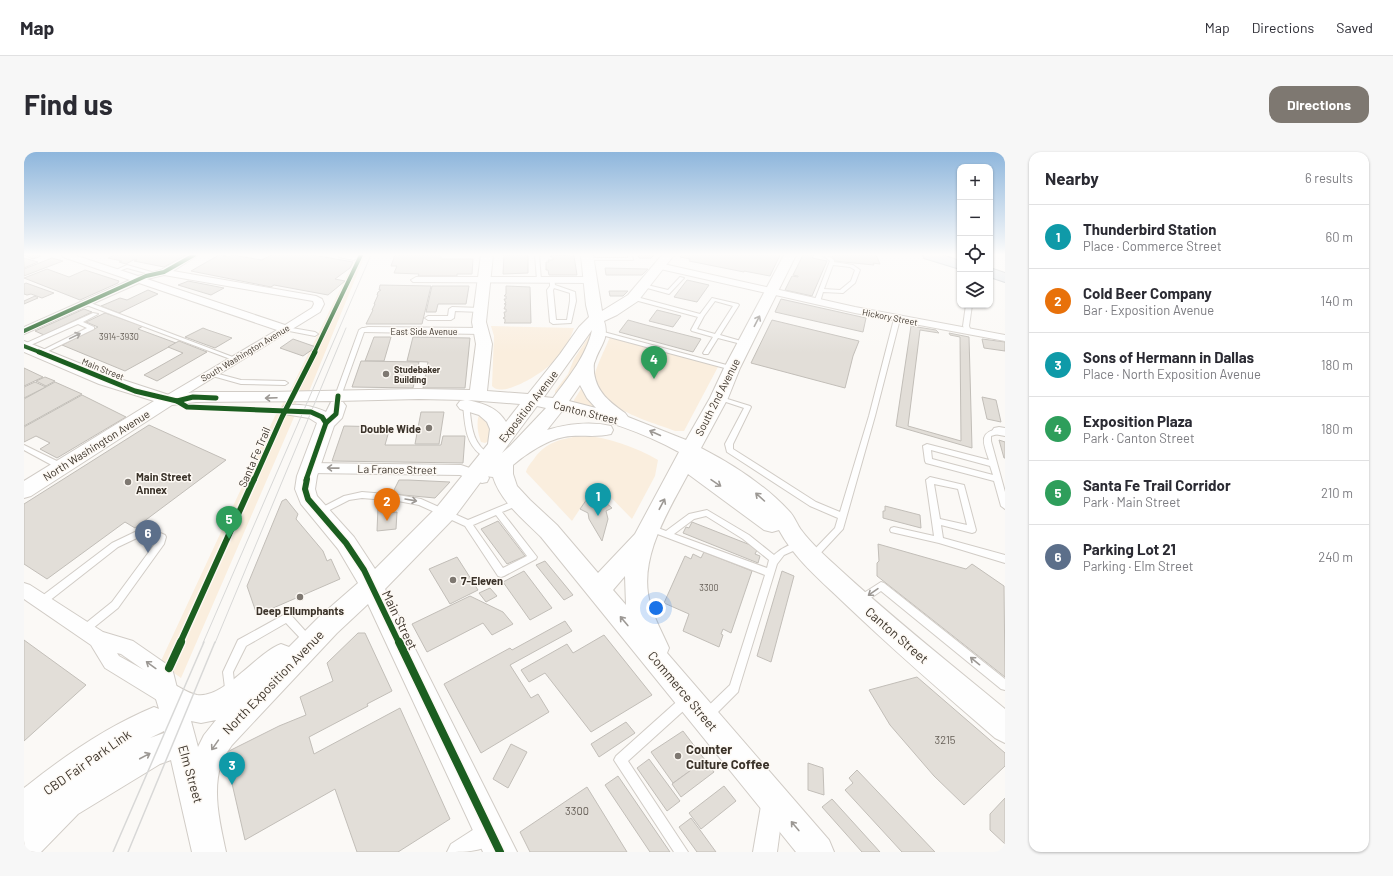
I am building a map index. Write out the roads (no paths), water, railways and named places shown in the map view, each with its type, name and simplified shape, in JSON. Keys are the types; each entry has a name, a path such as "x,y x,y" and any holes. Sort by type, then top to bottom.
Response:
{"main road":[{"path":"483,288 479,322 480,331 484,339 480,399 486,412 496,422 499,428 501,454 564,431 604,430"},
{"path":"592,288 598,326 631,300 642,288"},
{"path":"596,288 606,298 631,300"},
{"name":"South 2nd Avenue","path":"667,672 646,628 638,605 636,586 637,564 654,534 687,456 719,398 732,368 774,288"},
{"name":"Exposition Avenue","path":"501,454 529,405 566,357 584,330 598,326"},
{"name":"Exposition Avenue","path":"372,587 445,514 461,494 501,454 554,410 586,362 598,326"},
{"name":"Main Street","path":"28,346 105,380 173,400 187,406 261,411 290,410 338,401"},
{"path":"480,399 531,383 566,357"},
{"path":"586,362 585,377 587,384 594,395 603,405 630,424"},
{"name":"Main Street","path":"173,400 193,397 338,401"},
{"name":"Canton Street","path":"338,401 480,399 529,405 554,410 604,430 687,456"},
{"name":"Canton Street","path":"480,399 529,405"},
{"name":"North Washington Avenue","path":"24,490 173,400"},
{"name":"Main Street","path":"338,401 333,418 326,423 307,476 305,489 308,498 346,542 364,570 495,842"},
{"path":"290,410 317,414 326,423"},
{"name":"Canton Street","path":"554,410 582,410 630,424 671,440 726,490 803,546 858,601 1005,728"},
{"name":"Commerce Street","path":"501,454 503,477 507,486 519,502 549,531 817,852"},
{"name":"Commerce Street","path":"501,454 516,472 549,531"},
{"name":"South 2nd Avenue","path":"598,590 654,534"},
{"name":"North Exposition Avenue","path":"202,817 203,778 206,760 212,747 317,631 372,587"},
{"path":"169,696 189,706 205,709 220,705 317,631"},
{"name":"Elm Street","path":"169,696 202,817 209,852"},
{"name":"CBD Fair Park Link","path":"24,845 67,803 82,780 97,766 132,742 154,721 163,709 169,696"},
{"name":"CBD Fair Park Link","path":"24,809 66,774 99,751 118,739 154,721"},
{"name":"CBD Fair Park Link","path":"67,803 158,749 182,741"}],"street":[{"path":"28,346 86,303 121,288"},
{"path":"161,288 286,329"},
{"name":"South Washington Avenue","path":"173,400 211,374 316,310 319,304 319,301 316,300 249,288"},
{"name":"Hickory Street","path":"753,288 897,319 1005,338"},
{"name":"East Side Avenue","path":"368,330 480,331"},
{"name":"La France Street","path":"310,468 461,470 479,476"},
{"path":"24,590 91,635 112,662 169,696"},
{"path":"765,852 773,799"},
{"path":"459,852 495,842"}],"lane":[{"path":"551,288 553,322 569,322 573,302 572,292 563,288"},
{"path":"650,288 668,292 672,288"},
{"path":"817,302 822,290 841,292 846,288"},
{"path":"706,353 717,336 736,305 714,299 701,316 694,330 717,336 745,343"},
{"path":"631,300 701,316"},
{"path":"86,303 235,359"},
{"path":"968,331 966,326 969,308"},
{"path":"428,318 451,318 452,310 481,310"},
{"path":"28,346 95,314"},
{"path":"682,852 620,760 697,708 734,688 775,560 781,553 803,546 839,529 872,416 897,319"},
{"path":"28,346 92,328 78,322"},
{"path":"598,326 732,368"},
{"path":"286,329 315,334"},
{"path":"338,401 362,330 368,330"},
{"path":"211,374 241,382 285,383"},
{"path":"719,398 748,407 729,444 730,450 813,504 842,516"},
{"path":"480,399 470,433 474,445 481,453 501,454"},
{"path":"1002,432 993,432 986,437 1005,506"},
{"path":"993,464 927,446 929,461 997,479"},
{"path":"24,447 62,467"},
{"path":"936,521 972,530 961,487 930,480 936,521 939,540"},
{"path":"320,512 347,498 362,495 398,498 421,502 468,524 501,573 533,558 497,511"},
{"path":"468,524 519,502"},
{"path":"654,534 692,516 707,513 746,537 775,560"},
{"path":"894,530 939,540 1005,559"},
{"path":"41,602 115,545 140,533 158,534 162,537 161,542 91,635"},
{"path":"654,534 770,573"},
{"path":"858,601 881,586 1005,685"},
{"path":"236,693 230,684 228,672 242,642 287,617 317,631"}],"tram line":[{"path":"203,643 357,288"},
{"path":"215,643 346,328"},
{"path":"113,852 204,642"},
{"path":"128,852 215,642"}],"place":[{"name":"Studebaker Building","path":"386,374"},
{"name":"Exposition Plaza","path":"654,379"},
{"name":"Double Wide","path":"429,428"},
{"name":"Main Street Annex","path":"128,482"},
{"name":"Thunderbird Station","path":"598,516"},
{"name":"Cold Beer Company","path":"387,521"},
{"name":"Santa Fe Trail Corridor","path":"229,539"},
{"name":"Parking Lot 21","path":"148,553"},
{"name":"7-Eleven","path":"453,580"},
{"name":"Deep Ellumphants","path":"300,597"},
{"name":"Counter Culture Coffee","path":"678,756"},
{"name":"Sons of Hermann in Dallas","path":"232,785"}]}
